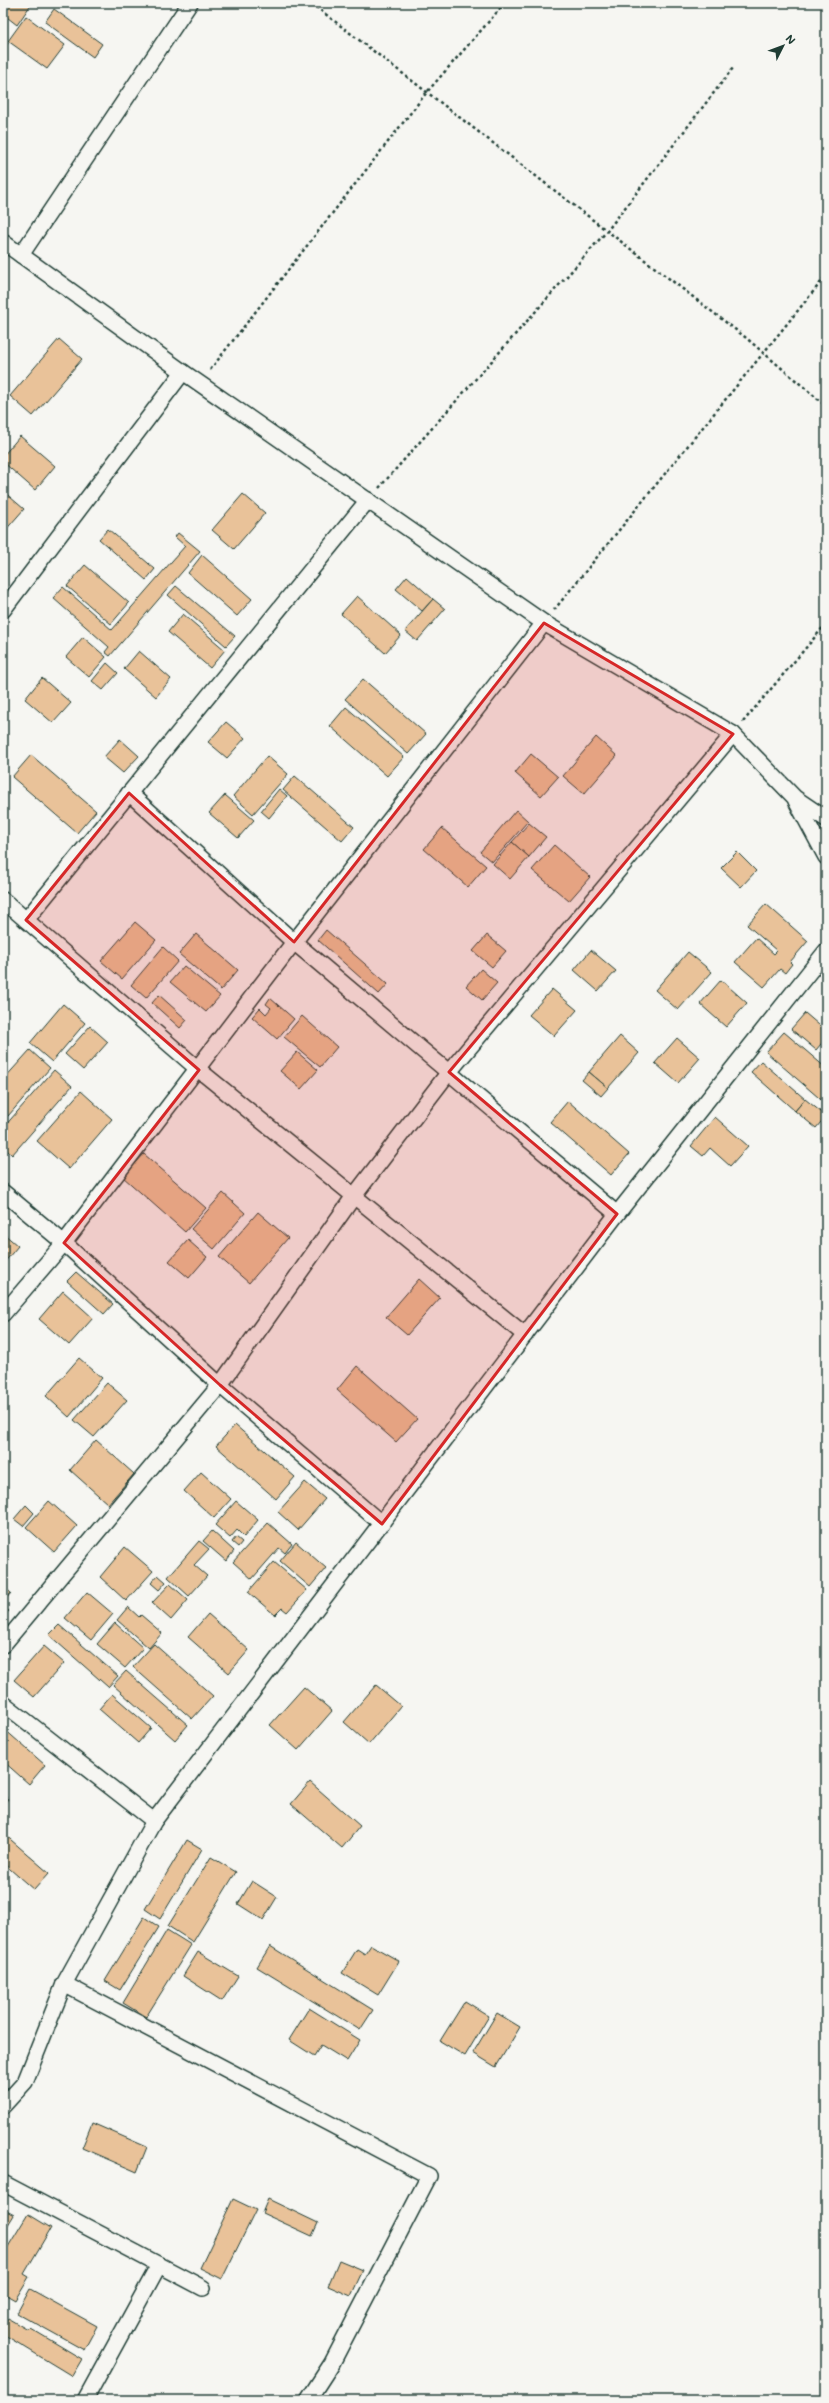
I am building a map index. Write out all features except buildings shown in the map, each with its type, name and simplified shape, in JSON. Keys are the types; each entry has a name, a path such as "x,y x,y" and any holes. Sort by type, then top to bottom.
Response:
{"street":[{"path":"21,255 190,3"},
{"path":"3,242 183,372 544,623 733,734 795,798 826,819"},
{"path":"3,610 183,372"},
{"path":"26,920 368,500"},
{"path":"3,1314 64,1243 199,1070 294,942 544,623"},
{"path":"3,1645 220,1385 354,1196 449,1072 733,734"},
{"path":"129,793 294,942 617,1214"},
{"path":"795,798 826,857"},
{"path":"3,900 199,1070 525,1335"},
{"path":"3,2106 25,2082 64,1984 154,1821 617,1214 826,951"},
{"path":"3,1192 64,1243 220,1385 382,1524"},
{"path":"3,1703 154,1821"},
{"path":"64,1984 429,2176 332,2362 308,2400"},
{"path":"3,2183 203,2288"},
{"path":"85,2400 159,2265"}],"path":[{"path":"311,3 763,352 826,406"},
{"path":"200,383 427,92 506,3"},
{"path":"368,500 607,231 733,68"},
{"path":"544,623 826,276"},
{"path":"733,734 826,624"}],"highlighted area":[{"path":"544,623 733,734 449,1072 617,1214 382,1524 220,1385 64,1243 199,1070 26,920 129,793 294,942"}]}
